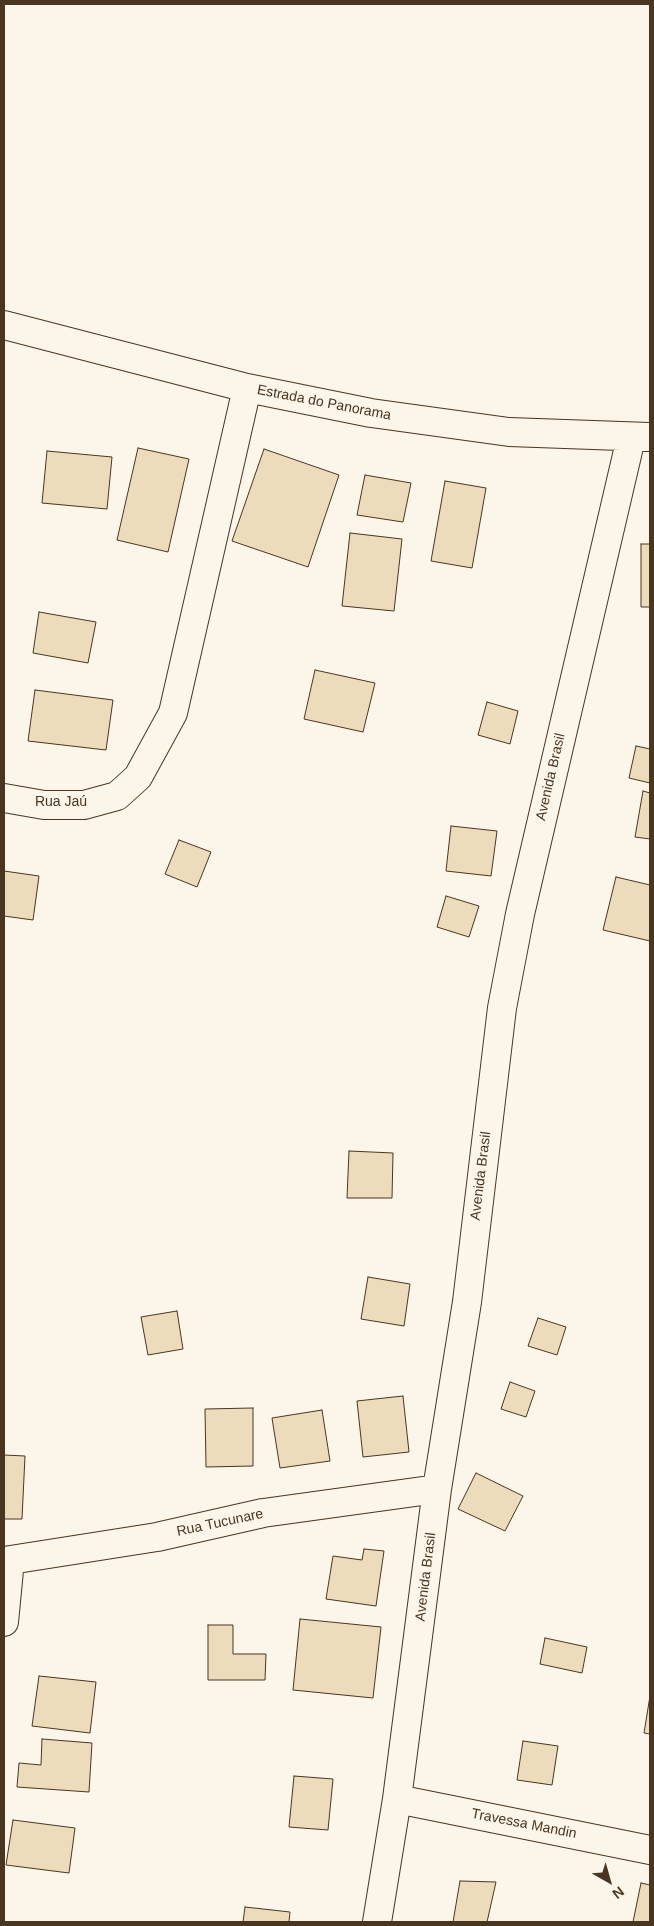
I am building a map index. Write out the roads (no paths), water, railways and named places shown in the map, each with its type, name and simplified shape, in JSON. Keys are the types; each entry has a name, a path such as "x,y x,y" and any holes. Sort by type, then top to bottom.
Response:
{"street":[{"name":"Estrada do Panorama","path":"4,325 247,388 371,413 509,432 641,437"},
{"name":"Rua Jaú","path":"4,798 44,805 84,805 117,796 138,777 173,713 247,388"},
{"name":"Avenida Brasil","path":"377,1922 397,1799 437,1489 467,1302 502,1008 522,905 641,437"},
{"name":"Rua Tucunare","path":"7,1560 157,1537 263,1513 437,1489"},
{"path":"4,1622 7,1560"},
{"name":"Travessa Mandin","path":"397,1799 650,1850"}]}
